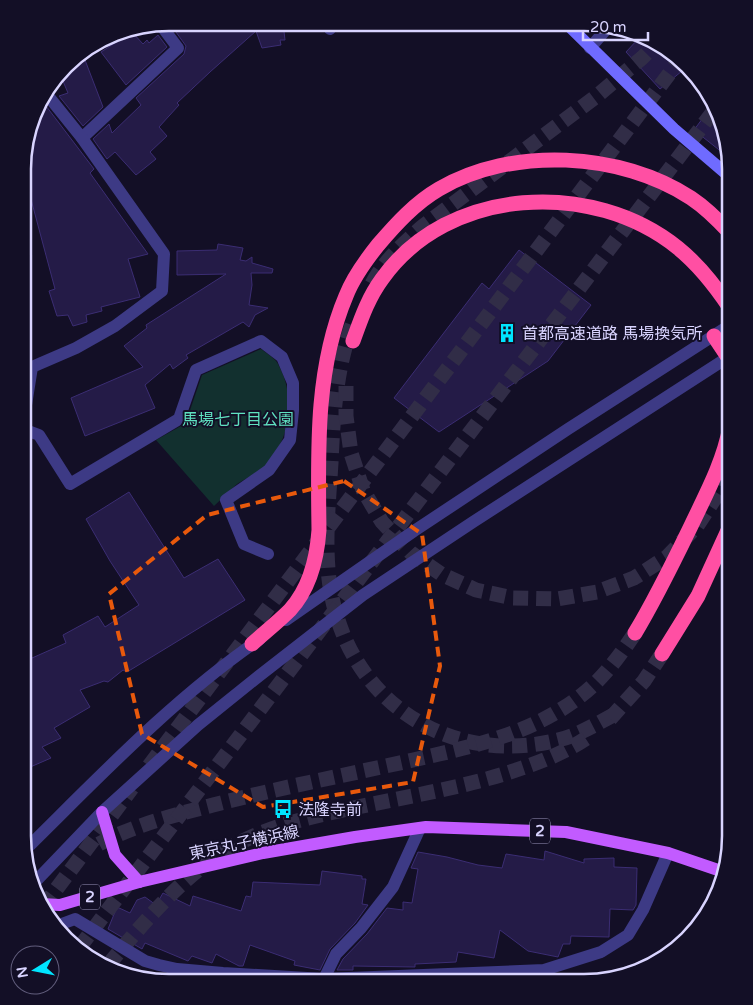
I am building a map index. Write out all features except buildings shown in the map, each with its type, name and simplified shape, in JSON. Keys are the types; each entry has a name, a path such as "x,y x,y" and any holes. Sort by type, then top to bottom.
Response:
{"highway":[{"path":"252,644 290,609 303,590 313,569 318,549 319,530 321,404 333,330 346,294 366,260 411,210 439,189 472,174 508,164 571,160 607,164 666,184 699,204 714,215 722,224"},
{"path":"353,341 369,300 382,279 402,255 427,235 453,220 484,209 516,203 549,201 585,205 618,215 651,230 678,248 700,270 722,298"},
{"path":"714,336 722,348"},
{"path":"635,633 652,605 722,458"},
{"path":"698,596 721,545"},
{"path":"662,654 721,558"}],"main road":[{"path":"574,31 674,129 722,170"},
{"path":"102,812 115,856 139,882"},
{"name":"東京丸子横浜線","path":"50,904 60,905 139,882 262,853 420,828 566,832 668,853 717,870"}],"street":[{"path":"82,138 178,48 165,31"},
{"path":"590,48 604,32"},
{"path":"31,365 76,348 115,326 162,291 164,254 82,138 51,99"},
{"path":"31,844 182,698 252,644 414,531 568,429 722,331"},
{"path":"31,432 39,434 70,484 179,419 196,370 261,341 282,357 292,383 294,411 290,440 269,470 226,500 244,544 268,554"},
{"path":"39,878 102,812 206,719 363,595 473,522 722,366"},
{"path":"326,974 336,954 361,928 393,887 420,828"},
{"path":"446,974 544,970 601,952 628,935 643,910 668,853"},
{"path":"64,924 75,919 145,960 159,966 239,974"}],"highlighted area":[{"path":"344,481 422,534 440,666 413,782 263,807 142,734 109,594 207,515"}],"green space":[{"name":"馬場七丁目公園","path":"261,349 277,362 284,376 289,403 286,430 281,443 266,465 237,484 214,506 156,440 181,426 187,419 202,375"}],"tunnel":[{"path":"372,284 388,260 422,227 598,95 651,49"},
{"path":"149,766 675,66"},
{"path":"83,943 711,115"},
{"path":"352,325 342,359 334,411 327,556 328,574 335,610 348,646 367,676 391,702 419,722 451,736 485,744 521,746 558,740 581,732 617,713"},
{"path":"346,386 346,416 351,453 363,490 382,522 411,553 441,574 476,590 513,598 557,599 597,592 634,578 667,557 697,526 722,485"},
{"path":"99,844 140,826 184,813 263,793 457,750 520,730 560,710 587,691 610,668 635,633"},
{"path":"610,719 644,681 662,654"},
{"path":"112,961 152,914 183,883 218,855 251,837 279,826 308,818 438,791 502,775 558,754 591,735"},
{"path":"47,901 132,788"}],"place":[{"name":"首都高速道路 馬場換気所","path":"507,333"},
{"name":"法隆寺前","path":"283,809"}]}
